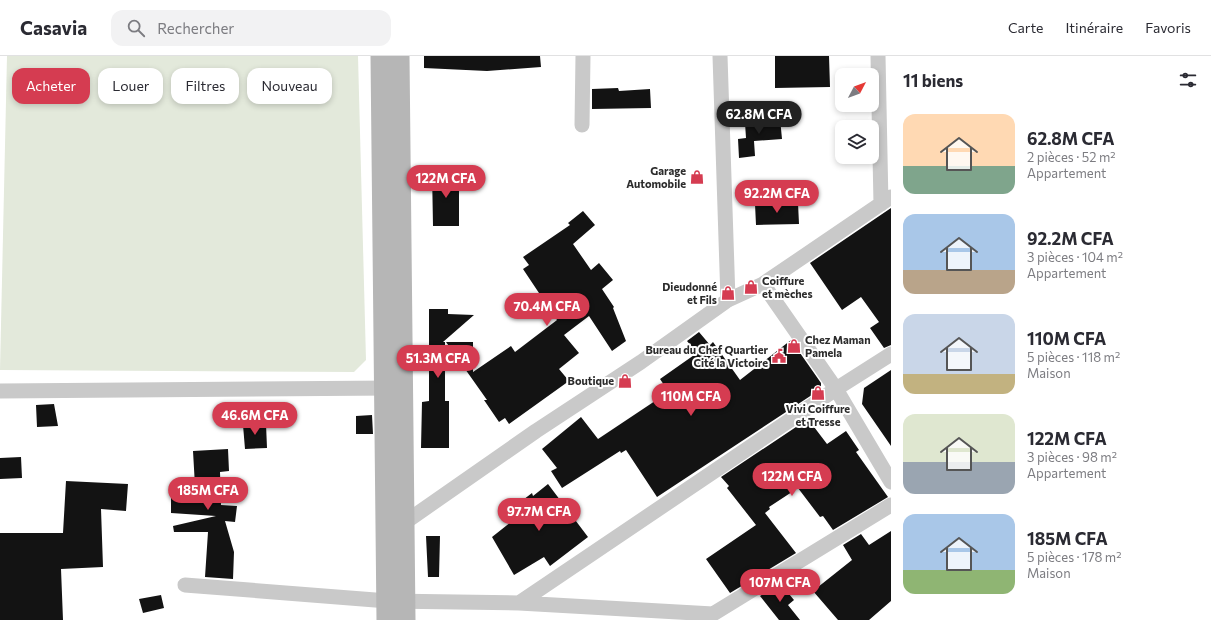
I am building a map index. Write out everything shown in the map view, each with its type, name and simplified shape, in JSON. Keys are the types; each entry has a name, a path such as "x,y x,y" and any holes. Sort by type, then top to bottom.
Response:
{"main road":[{"path":"381,56 394,388 404,523 396,611"},
{"path":"396,611 394,388 400,56"}],"street":[{"path":"582,125 583,56"},
{"path":"720,56 728,300"},
{"path":"404,523 536,431 641,362 728,300 763,284 886,201 878,56"},
{"path":"763,284 836,389 891,482"},
{"path":"520,603 836,389 891,354"},
{"path":"0,391 394,388"},
{"path":"185,585 396,611 520,603 712,617 891,505"}],"shaded area":[{"path":"7,56 358,56 366,360 354,372 0,370"}],"building":[{"path":"424,56 540,56 541,67 487,71 424,68"},
{"path":"775,56 829,56 830,87 775,88"},
{"path":"618,88 619,91 650,89 651,108 592,109 592,89"},
{"path":"780,118 782,139 754,141 755,156 739,158 738,139 746,138 745,123 757,123 756,119"},
{"path":"432,171 461,173 459,187 459,226 433,226"},
{"path":"798,203 799,224 756,225 755,204"},
{"path":"891,208 891,345 884,348 870,328 879,322 861,297 842,310 810,263"},
{"path":"583,211 595,225 573,244 591,270 599,263 613,280 602,289 614,307 613,308 626,341 612,351 589,316 564,335 579,353 559,369 569,381 509,424 505,418 499,422 484,400 487,400 446,342 473,342 473,372 511,346 515,352 557,320 523,269 529,265 523,257 570,225 568,223"},
{"path":"429,309 448,309 448,314 474,315 443,342 445,342 445,401 449,401 449,448 421,448 422,402 429,401"},
{"path":"699,332 710,345 713,342 740,380 791,340 821,383 821,389 657,497 626,450 621,453 620,451 562,488 551,471 557,468 542,449 581,417 598,439 661,397 657,390 664,385 660,379 697,353 687,341"},
{"path":"891,370 891,446 862,404 864,388"},
{"path":"54,404 58,426 37,427 36,405"},
{"path":"372,415 373,434 356,434 356,416"},
{"path":"808,419 827,444 846,431 859,450 856,452 888,497 833,530 823,516 820,517 798,488 769,507 770,509 765,513 796,553 730,593 706,559 756,525 727,488 729,486 721,477"},
{"path":"266,424 267,448 245,449 243,425"},
{"path":"228,449 229,471 220,472 221,505 237,506 235,522 225,521 234,552 233,579 205,577 208,532 174,532 173,526 216,516 171,513 171,486 195,486 193,451"},
{"path":"21,457 22,478 0,479 0,458"},
{"path":"66,481 128,484 126,511 101,509 103,567 61,569 63,620 0,620 0,533 63,533"},
{"path":"548,484 588,537 550,566 544,557 514,575 492,537 521,514 520,513 524,510 519,503 532,493 533,496"},
{"path":"891,531 891,601 869,620 838,620 813,591 852,560 843,545 861,534 869,545"},
{"path":"426,536 440,536 439,577 428,577"},
{"path":"780,583 794,600 788,605 800,620 779,620 760,596"},
{"path":"161,595 164,608 143,613 139,599"}],"place":[{"name":"Garage Automobile","path":"697,177"},
{"name":"Coiffure et mèches","path":"751,287"},
{"name":"Dieudonné et Fils","path":"728,293"},
{"name":"Chez Maman Pamela","path":"794,346"},
{"name":"Bureau du Chef Quartier Cité la Victoire","path":"779,356"},
{"name":"Boutique","path":"625,381"},
{"name":"Vivi Coiffure et Tresse","path":"818,393"}]}
